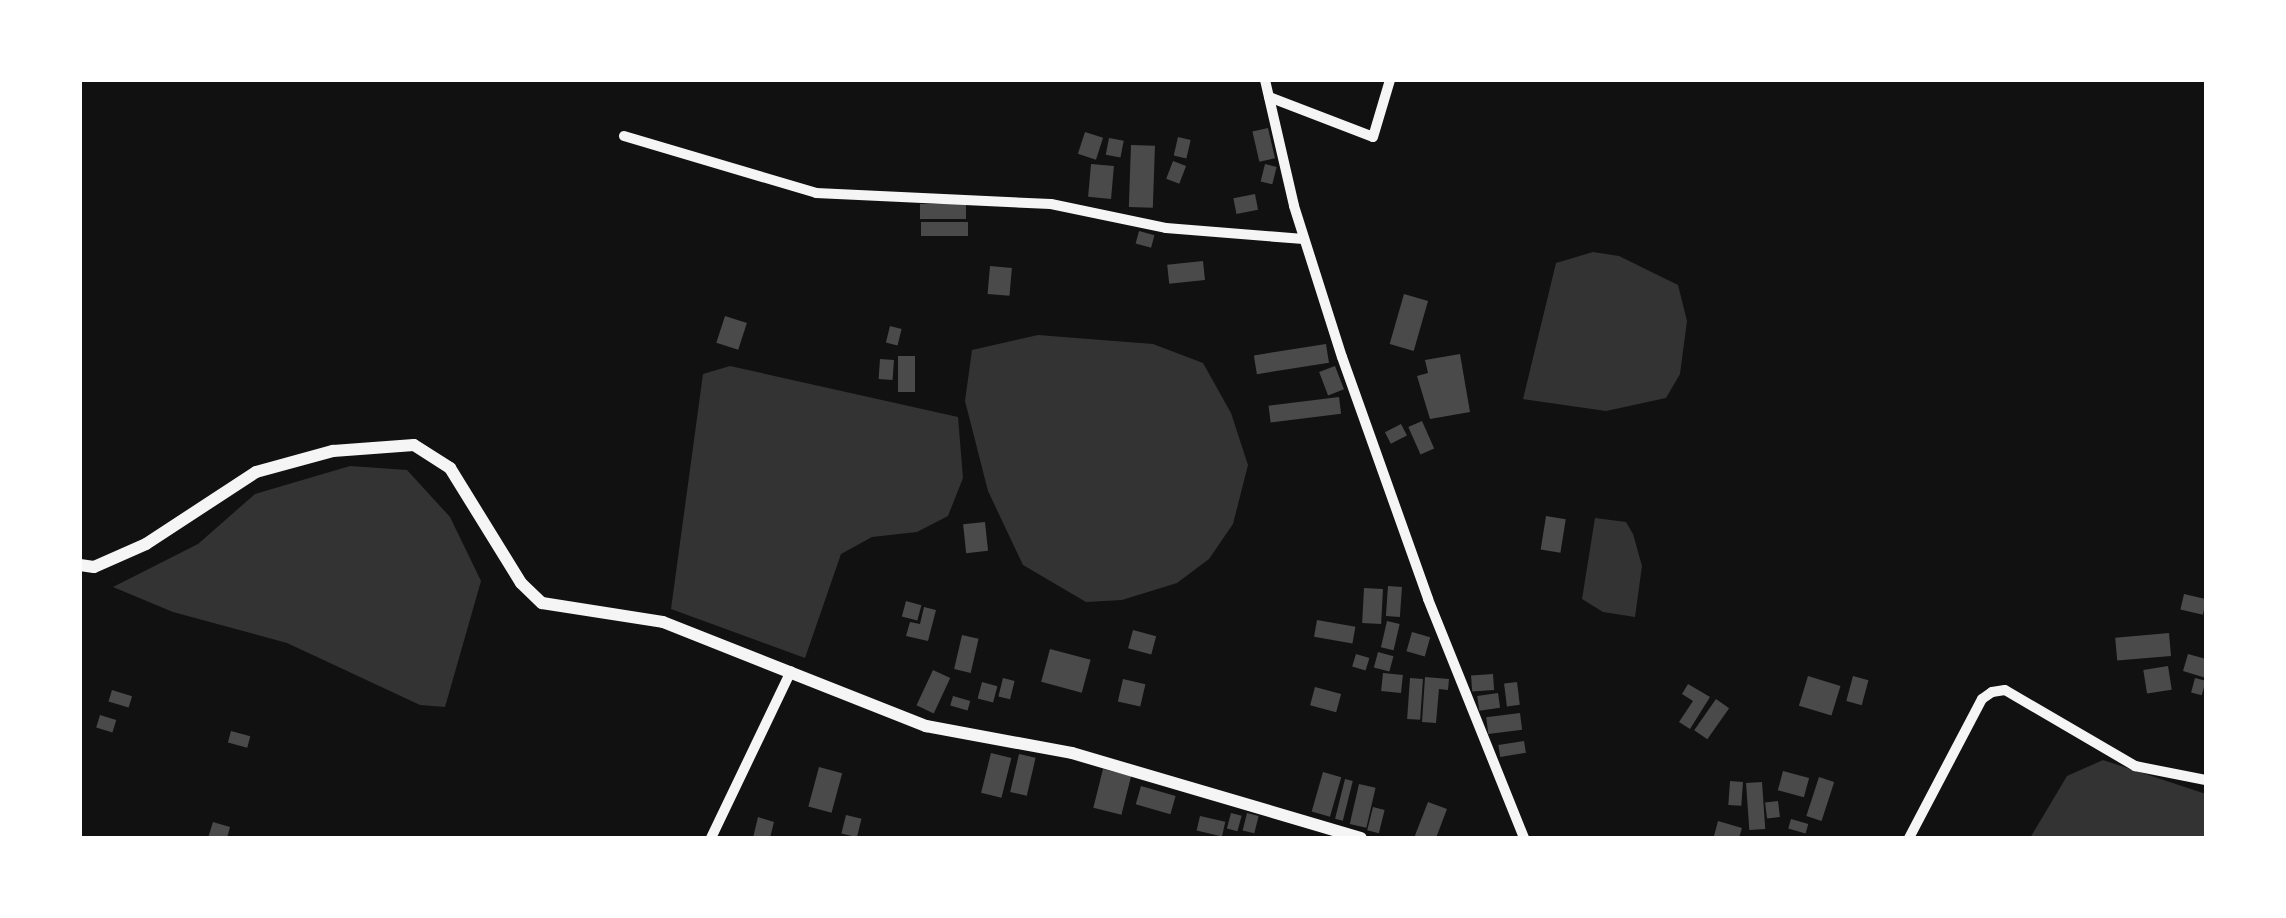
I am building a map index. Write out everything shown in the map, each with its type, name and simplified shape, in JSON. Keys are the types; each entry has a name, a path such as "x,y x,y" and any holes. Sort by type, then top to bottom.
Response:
{"street":[{"path":"1265,80 1304,240 1428,599 1524,838"},
{"path":"1269,97 1373,137 1390,80"},
{"path":"624,136 816,192 1051,204 1166,228 1304,240"},
{"path":"80,565 94,567 146,544 256,472 333,450 414,445 450,468 521,583 542,603 663,622 926,726 1072,752 1360,838"},
{"path":"711,838 790,671"},
{"path":"1909,838 1982,699 1992,692 2005,690 2134,766 2206,780"}],"shaded area":[{"path":"1593,252 1619,256 1678,285 1687,321 1680,374 1666,398 1606,411 1523,399 1556,263"},
{"path":"1038,335 1153,344 1203,363 1231,413 1248,465 1233,524 1209,559 1177,583 1122,600 1086,602 1023,565 988,491 965,401 972,350"},
{"path":"730,366 958,417 963,478 948,516 917,532 872,537 841,554 805,658 671,609 703,374"},
{"path":"350,466 407,470 450,517 481,581 445,707 420,705 287,643 173,612 113,587 198,544 255,494"},
{"path":"1595,518 1626,522 1633,534 1642,566 1635,617 1603,612 1582,599"},
{"path":"2103,760 2206,794 2206,838 2030,838 2067,776"}],"building":[{"path":"1268,128 1275,158 1259,162 1252,132"},
{"path":"1085,132 1103,138 1096,160 1078,154"},
{"path":"1178,137 1191,140 1186,158 1174,156"},
{"path":"1109,138 1124,141 1120,158 1106,155"},
{"path":"1131,145 1155,146 1153,208 1129,207"},
{"path":"1173,161 1186,166 1179,184 1166,179"},
{"path":"1091,164 1114,166 1111,199 1088,197"},
{"path":"1265,164 1277,167 1272,184 1261,181"},
{"path":"1255,194 1258,210 1236,214 1233,198"},
{"path":"920,204 966,204 966,219 920,219"},
{"path":"921,222 968,222 968,236 921,236"},
{"path":"1139,231 1154,235 1151,248 1136,244"},
{"path":"1203,261 1205,280 1169,284 1167,265"},
{"path":"990,266 1012,268 1009,296 988,294"},
{"path":"1404,294 1428,301 1414,351 1390,344"},
{"path":"725,316 747,323 738,350 716,343"},
{"path":"890,326 902,329 898,345 886,342"},
{"path":"1326,344 1329,363 1257,374 1254,355"},
{"path":"1460,354 1470,412 1430,419 1417,376 1428,373 1425,360"},
{"path":"898,356 915,356 915,392 898,392"},
{"path":"880,359 894,360 893,380 879,379"},
{"path":"1335,366 1344,389 1328,395 1319,372"},
{"path":"1339,397 1341,414 1271,423 1269,406"},
{"path":"1422,421 1434,448 1420,455 1408,427"},
{"path":"1401,424 1407,436 1391,444 1385,432"},
{"path":"1546,516 1566,519 1560,553 1541,550"},
{"path":"985,522 988,551 966,553 963,524"},
{"path":"1388,586 1402,587 1400,617 1386,616"},
{"path":"1364,588 1383,589 1381,624 1362,623"},
{"path":"2184,594 2206,599 2203,615 2180,610"},
{"path":"906,601 921,605 917,621 902,616"},
{"path":"924,607 936,610 928,641 906,636 910,622 920,624"},
{"path":"1317,620 1355,627 1352,644 1314,637"},
{"path":"1387,621 1400,624 1394,650 1381,647"},
{"path":"1133,630 1156,636 1151,655 1128,648"},
{"path":"1412,632 1430,637 1425,656 1406,651"},
{"path":"2169,633 2171,656 2117,661 2115,638"},
{"path":"962,635 979,639 971,673 954,669"},
{"path":"1050,649 1091,660 1082,693 1041,682"},
{"path":"1378,652 1393,656 1389,672 1374,667"},
{"path":"1356,654 1369,658 1366,671 1352,666"},
{"path":"2188,654 2206,659 2206,678 2183,671"},
{"path":"2168,666 2172,690 2147,694 2143,670"},
{"path":"933,670 950,678 934,713 917,705"},
{"path":"1383,673 1403,675 1401,693 1381,691"},
{"path":"1493,674 1494,690 1472,691 1471,676"},
{"path":"1808,676 1841,686 1831,716 1799,706"},
{"path":"1853,676 1868,680 1862,705 1846,701"},
{"path":"1425,677 1449,679 1448,690 1439,689 1436,723 1422,722"},
{"path":"1003,678 1015,681 1010,699 998,696"},
{"path":"1410,678 1423,679 1420,720 1407,719"},
{"path":"2195,678 2206,681 2202,695 2191,692"},
{"path":"1123,679 1145,684 1140,707 1118,701"},
{"path":"982,682 997,686 993,703 978,698"},
{"path":"1517,682 1520,705 1507,706 1504,684"},
{"path":"1688,684 1710,697 1690,729 1679,722 1693,701 1682,694"},
{"path":"1315,687 1341,694 1336,712 1310,705"},
{"path":"112,690 132,696 129,708 108,701"},
{"path":"1498,693 1500,708 1479,711 1477,696"},
{"path":"953,696 970,701 968,711 950,706"},
{"path":"1716,699 1729,708 1707,739 1694,730"},
{"path":"1520,713 1522,730 1488,734 1486,717"},
{"path":"100,715 116,720 112,732 96,727"},
{"path":"231,731 250,736 247,748 228,743"},
{"path":"1524,741 1526,753 1500,757 1498,745"},
{"path":"991,753 1011,758 1001,798 981,793"},
{"path":"1019,754 1036,758 1027,796 1010,792"},
{"path":"819,767 842,773 832,813 808,807"},
{"path":"1103,769 1131,776 1121,815 1093,808"},
{"path":"1783,771 1809,778 1804,797 1778,790"},
{"path":"1323,772 1341,777 1330,817 1312,811"},
{"path":"1819,777 1834,782 1822,821 1806,816"},
{"path":"1345,779 1353,781 1343,821 1335,819"},
{"path":"1730,781 1743,782 1741,806 1728,805"},
{"path":"1762,782 1765,829 1749,830 1746,783"},
{"path":"1359,784 1376,788 1366,828 1350,824"},
{"path":"1141,786 1176,796 1170,814 1136,804"},
{"path":"1778,801 1780,817 1767,818 1765,803"},
{"path":"1428,802 1447,809 1436,838 1414,838"},
{"path":"1373,807 1385,810 1379,833 1367,830"},
{"path":"1231,813 1242,816 1237,831 1227,828"},
{"path":"1247,813 1259,816 1254,833 1243,830"},
{"path":"846,815 862,819 857,837 841,833"},
{"path":"1200,816 1225,822 1222,836 1197,831"},
{"path":"758,817 774,822 770,838 753,838"},
{"path":"1791,819 1808,824 1806,834 1788,829"},
{"path":"1718,821 1742,828 1739,838 1714,836"},
{"path":"213,822 230,827 227,838 208,838"}]}
